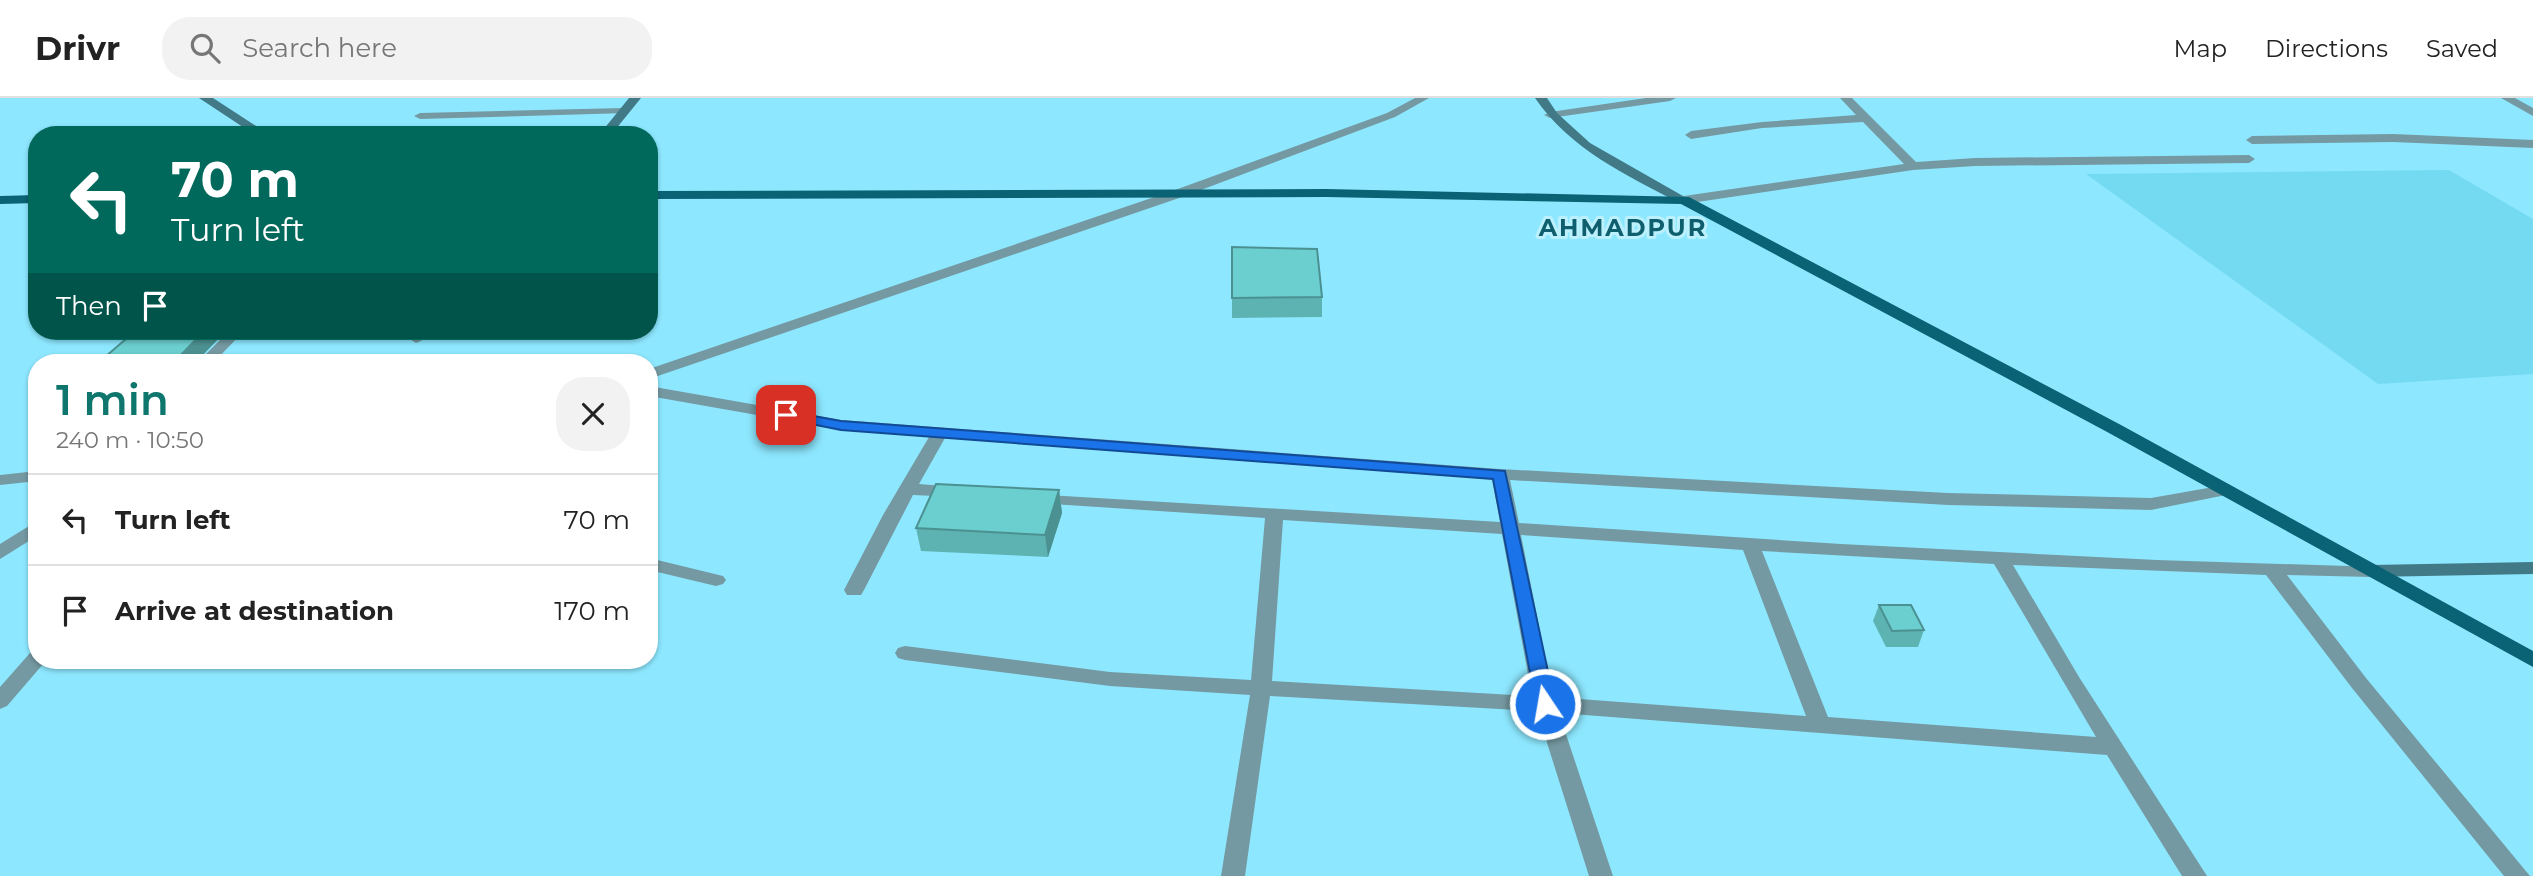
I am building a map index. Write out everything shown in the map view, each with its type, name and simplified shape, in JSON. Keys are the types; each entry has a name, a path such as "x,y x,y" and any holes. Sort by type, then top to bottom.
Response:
{"main road":[{"path":"205,98 250,126"},
{"path":"612,126 635,98"},
{"path":"1541,98 1550,115 1572,135 1684,200 2225,490 2533,660"},
{"path":"658,195 1180,193 1684,200"},
{"path":"0,200 28,199"},
{"path":"2371,571 2533,568"}],"street":[{"path":"658,371 1180,193 1391,115 1423,98"},
{"path":"1550,115 1671,98"},
{"path":"1846,98 1913,166"},
{"path":"2507,98 2533,113"},
{"path":"420,116 624,111"},
{"path":"1691,135 1762,125 1865,117"},
{"path":"2252,139 2393,138 2533,144"},
{"path":"1684,200 1913,166 1975,162 2249,159"},
{"path":"214,354 228,340"},
{"path":"658,393 841,425 1500,474 1948,499 2138,503 2225,490"},
{"path":"855,590 892,515 910,489 940,432"},
{"path":"1500,474 1545,704 1601,876"},
{"path":"0,480 28,477"},
{"path":"910,489 977,494"},
{"path":"1018,496 1274,516 1509,526 1750,544 2000,558 2371,571"},
{"path":"1233,876 1261,688 1274,516"},
{"path":"0,553 28,533"},
{"path":"1750,544 1820,725"},
{"path":"2000,558 2113,747 2195,876"},
{"path":"658,566 716,580"},
{"path":"2272,568 2359,683 2518,876"},
{"path":"905,653 1110,679 1545,704 2113,747"},
{"path":"0,701 28,668"}],"shaded area":[{"path":"2449,170 2533,219 2533,374 2378,384 2086,174"}],"building":[{"path":"1232,247 1317,249 1322,297 1232,298"},
{"path":"125,340 195,340 182,354 108,354"},
{"path":"936,484 1059,490 1045,535 916,528"},
{"path":"1879,605 1911,605 1924,630 1892,631"}],"district":[{"name":"AHMADPUR","path":"1623,228"}],"route":[{"path":"786,415 841,425 1500,474 1545,704"}]}
